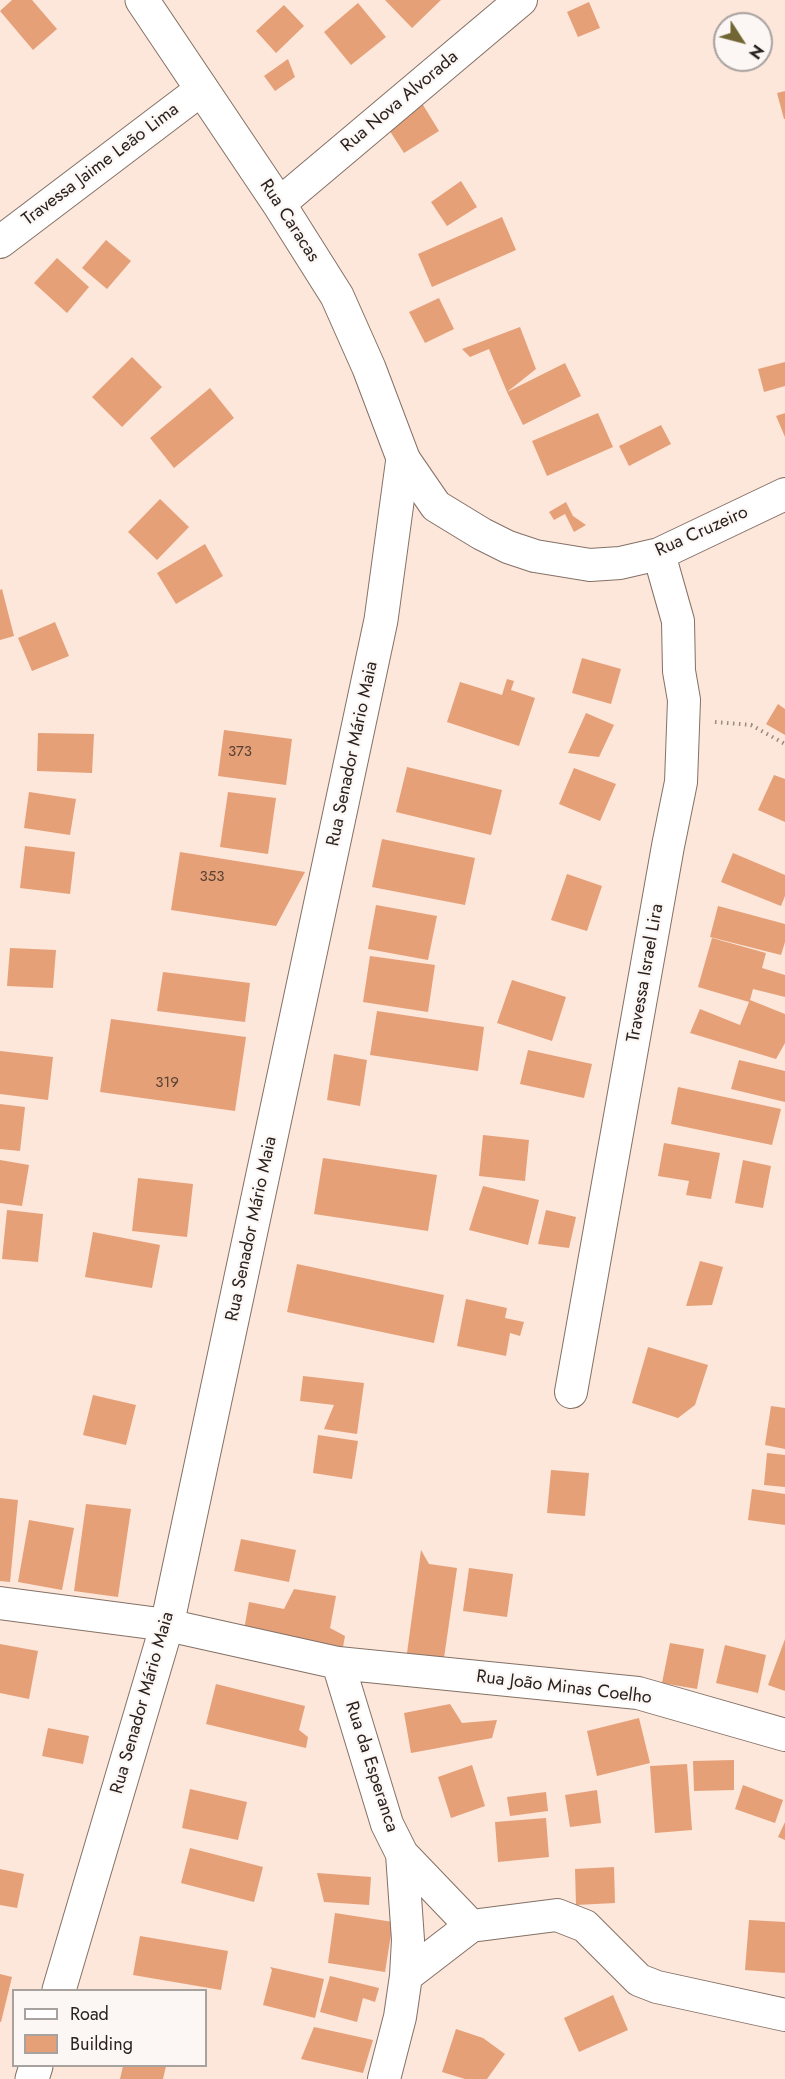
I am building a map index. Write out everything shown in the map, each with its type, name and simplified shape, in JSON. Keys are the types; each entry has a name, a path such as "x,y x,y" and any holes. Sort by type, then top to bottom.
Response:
{"street":[{"name":"Rua Caracas","path":"142,0 279,204 337,296 369,368 403,459"},
{"name":"Rua Nova Alvorada","path":"279,204 520,0"},
{"name":"Travessa Jaime Leão Lima","path":"0,242 202,88"},
{"name":"Rua Cruzeiro","path":"403,459 436,506 482,534 508,547 535,556 590,565 620,563 658,554 785,494"},
{"name":"Rua Senador Mário Maia","path":"58,1989 167,1625 381,620 403,459"},
{"name":"Travessa Israel Lira","path":"572,1392 681,782 685,719 679,672 678,621 658,554"},
{"path":"0,1602 167,1625 338,1663"},
{"name":"Rua João Minas Coelho","path":"338,1663 639,1693 785,1735"},
{"name":"Rua da Esperanca","path":"338,1663 384,1813 402,1854 408,1940 406,1976 400,2017 384,2079"},
{"path":"402,1854 471,1926"},
{"path":"406,1976 471,1926 558,1915 585,1926 639,1980 657,1987 785,2015"}],"path":[{"path":"685,719 751,725 785,744"}],"building":[{"path":"12,0 32,0 57,29 33,50 0,11"},
{"path":"385,0 441,0 412,28"},
{"path":"589,2 600,28 578,37 567,12"},
{"path":"358,3 386,37 351,65 324,32"},
{"path":"284,5 304,26 276,53 256,31"},
{"path":"288,59 295,77 275,91 264,76"},
{"path":"785,91 785,119 784,119 777,93"},
{"path":"420,100 439,131 404,153 384,122"},
{"path":"461,181 477,207 447,226 431,202"},
{"path":"502,217 516,250 432,287 418,254"},
{"path":"106,240 131,261 107,289 82,268"},
{"path":"57,258 89,287 67,313 34,283"},
{"path":"439,298 454,329 425,343 409,312"},
{"path":"520,327 536,369 507,392 489,349 470,357 462,349"},
{"path":"132,357 162,387 122,427 92,397"},
{"path":"785,362 785,386 764,392 758,369"},
{"path":"565,363 581,396 523,425 507,392"},
{"path":"210,388 234,418 174,468 150,438"},
{"path":"598,413 613,447 547,476 532,441"},
{"path":"785,413 785,437 776,416"},
{"path":"661,425 671,444 629,466 619,446"},
{"path":"160,499 189,527 157,560 128,532"},
{"path":"566,502 573,516 586,525 574,532 565,514 554,520 549,512"},
{"path":"205,544 223,576 176,604 157,573"},
{"path":"2,589 14,636 0,640 0,590"},
{"path":"55,622 69,656 32,671 18,638"},
{"path":"582,658 621,669 611,704 572,693"},
{"path":"507,679 514,681 511,690 535,698 519,746 447,722 460,682 502,695"},
{"path":"778,704 785,709 785,735 766,724"},
{"path":"586,713 614,725 599,757 568,753"},
{"path":"224,730 292,739 286,785 218,776"},
{"path":"38,733 94,734 92,773 37,771"},
{"path":"407,767 502,790 491,835 396,812"},
{"path":"574,768 616,784 600,821 559,804"},
{"path":"774,775 785,779 785,822 758,810"},
{"path":"29,792 76,799 70,835 24,828"},
{"path":"228,792 276,798 268,854 220,847"},
{"path":"382,839 475,858 465,905 372,887"},
{"path":"25,846 75,852 70,894 20,888"},
{"path":"180,852 305,872 276,926 171,910"},
{"path":"733,853 785,875 785,896 781,906 721,882"},
{"path":"567,874 602,886 587,931 551,920"},
{"path":"376,905 437,916 428,960 368,949"},
{"path":"718,906 785,924 785,942 781,955 710,937"},
{"path":"712,938 766,953 762,968 785,975 785,997 753,989 750,1000 785,1014 785,1043 776,1059 690,1033 700,1009 740,1025 749,1002 698,987"},
{"path":"10,948 56,950 53,988 7,986"},
{"path":"370,956 435,965 428,1012 363,1002"},
{"path":"163,972 250,983 245,1022 157,1011"},
{"path":"512,980 566,997 552,1041 497,1023"},
{"path":"377,1011 484,1027 478,1071 370,1055"},
{"path":"111,1019 246,1037 235,1111 100,1092"},
{"path":"528,1050 592,1064 584,1098 520,1084"},
{"path":"0,1051 53,1057 48,1100 0,1094"},
{"path":"334,1054 367,1060 360,1106 327,1100"},
{"path":"739,1060 785,1071 785,1102 731,1089"},
{"path":"678,1087 781,1109 772,1145 671,1124"},
{"path":"0,1104 25,1107 20,1151 0,1149"},
{"path":"483,1135 529,1140 525,1181 479,1176"},
{"path":"664,1143 720,1153 711,1199 686,1195 689,1181 658,1176"},
{"path":"323,1158 437,1175 428,1231 314,1214"},
{"path":"0,1160 29,1165 22,1206 0,1203"},
{"path":"743,1160 771,1166 763,1208 735,1203"},
{"path":"138,1178 193,1184 187,1237 132,1231"},
{"path":"483,1186 539,1200 528,1245 469,1230"},
{"path":"7,1210 43,1214 38,1262 2,1259"},
{"path":"546,1210 576,1217 569,1248 538,1244"},
{"path":"93,1232 160,1245 152,1288 85,1277"},
{"path":"700,1261 723,1267 712,1305 686,1306"},
{"path":"297,1264 444,1295 434,1343 287,1312"},
{"path":"466,1299 507,1308 505,1318 524,1322 520,1336 510,1333 506,1356 457,1346"},
{"path":"648,1347 708,1365 695,1405 678,1418 632,1403"},
{"path":"303,1376 364,1383 357,1434 324,1429 334,1405 300,1401"},
{"path":"93,1395 136,1405 126,1445 83,1435"},
{"path":"771,1406 785,1408 785,1449 765,1445"},
{"path":"318,1435 358,1441 352,1479 313,1473"},
{"path":"767,1453 785,1455 785,1487 764,1485"},
{"path":"551,1470 589,1473 585,1516 547,1513"},
{"path":"752,1489 785,1494 785,1525 748,1520"},
{"path":"0,1498 18,1500 10,1582 0,1581"},
{"path":"86,1504 131,1509 118,1597 74,1591"},
{"path":"29,1520 74,1528 62,1590 18,1582"},
{"path":"241,1539 296,1550 289,1582 234,1571"},
{"path":"421,1550 429,1564 457,1568 444,1658 407,1653"},
{"path":"469,1568 513,1574 507,1617 463,1611"},
{"path":"294,1589 336,1596 330,1628 345,1636 343,1647 244,1630 249,1602 284,1609"},
{"path":"785,1639 785,1691 768,1685"},
{"path":"670,1643 704,1649 697,1689 662,1683"},
{"path":"0,1644 38,1651 29,1699 0,1693"},
{"path":"725,1645 766,1655 758,1693 716,1683"},
{"path":"216,1684 305,1706 299,1730 308,1737 306,1748 206,1724"},
{"path":"450,1704 462,1723 497,1720 492,1738 411,1753 404,1713"},
{"path":"639,1718 650,1763 597,1776 587,1731"},
{"path":"48,1728 89,1736 83,1764 42,1756"},
{"path":"734,1760 734,1790 694,1791 693,1761"},
{"path":"687,1764 692,1830 655,1833 650,1766"},
{"path":"472,1765 485,1806 451,1818 438,1777"},
{"path":"743,1785 783,1800 775,1823 735,1809"},
{"path":"190,1789 247,1802 238,1840 182,1828"},
{"path":"597,1790 601,1823 570,1827 565,1795"},
{"path":"546,1792 548,1811 510,1816 507,1797"},
{"path":"546,1818 549,1857 498,1862 495,1822"},
{"path":"785,1822 785,1840 778,1837"},
{"path":"190,1848 263,1867 254,1902 181,1883"},
{"path":"614,1867 615,1903 576,1905 575,1869"},
{"path":"0,1869 24,1874 17,1908 0,1905"},
{"path":"317,1873 371,1877 369,1905 324,1902"},
{"path":"335,1913 393,1922 385,1972 328,1963"},
{"path":"749,1920 785,1922 785,1973 745,1970"},
{"path":"140,1936 228,1951 221,1990 133,1975"},
{"path":"270,1967 324,1979 315,2018 263,2005 272,1970"},
{"path":"0,1974 12,1977 1,2022 0,2022"},
{"path":"330,1976 379,1988 375,2002 363,1998 357,2022 320,2012"},
{"path":"613,1995 628,2030 579,2052 564,2018"},
{"path":"314,2027 373,2040 363,2073 301,2059"},
{"path":"456,2029 483,2038 505,2054 487,2079 465,2079 442,2072"},
{"path":"123,2067 166,2067 163,2079 120,2079"}]}
